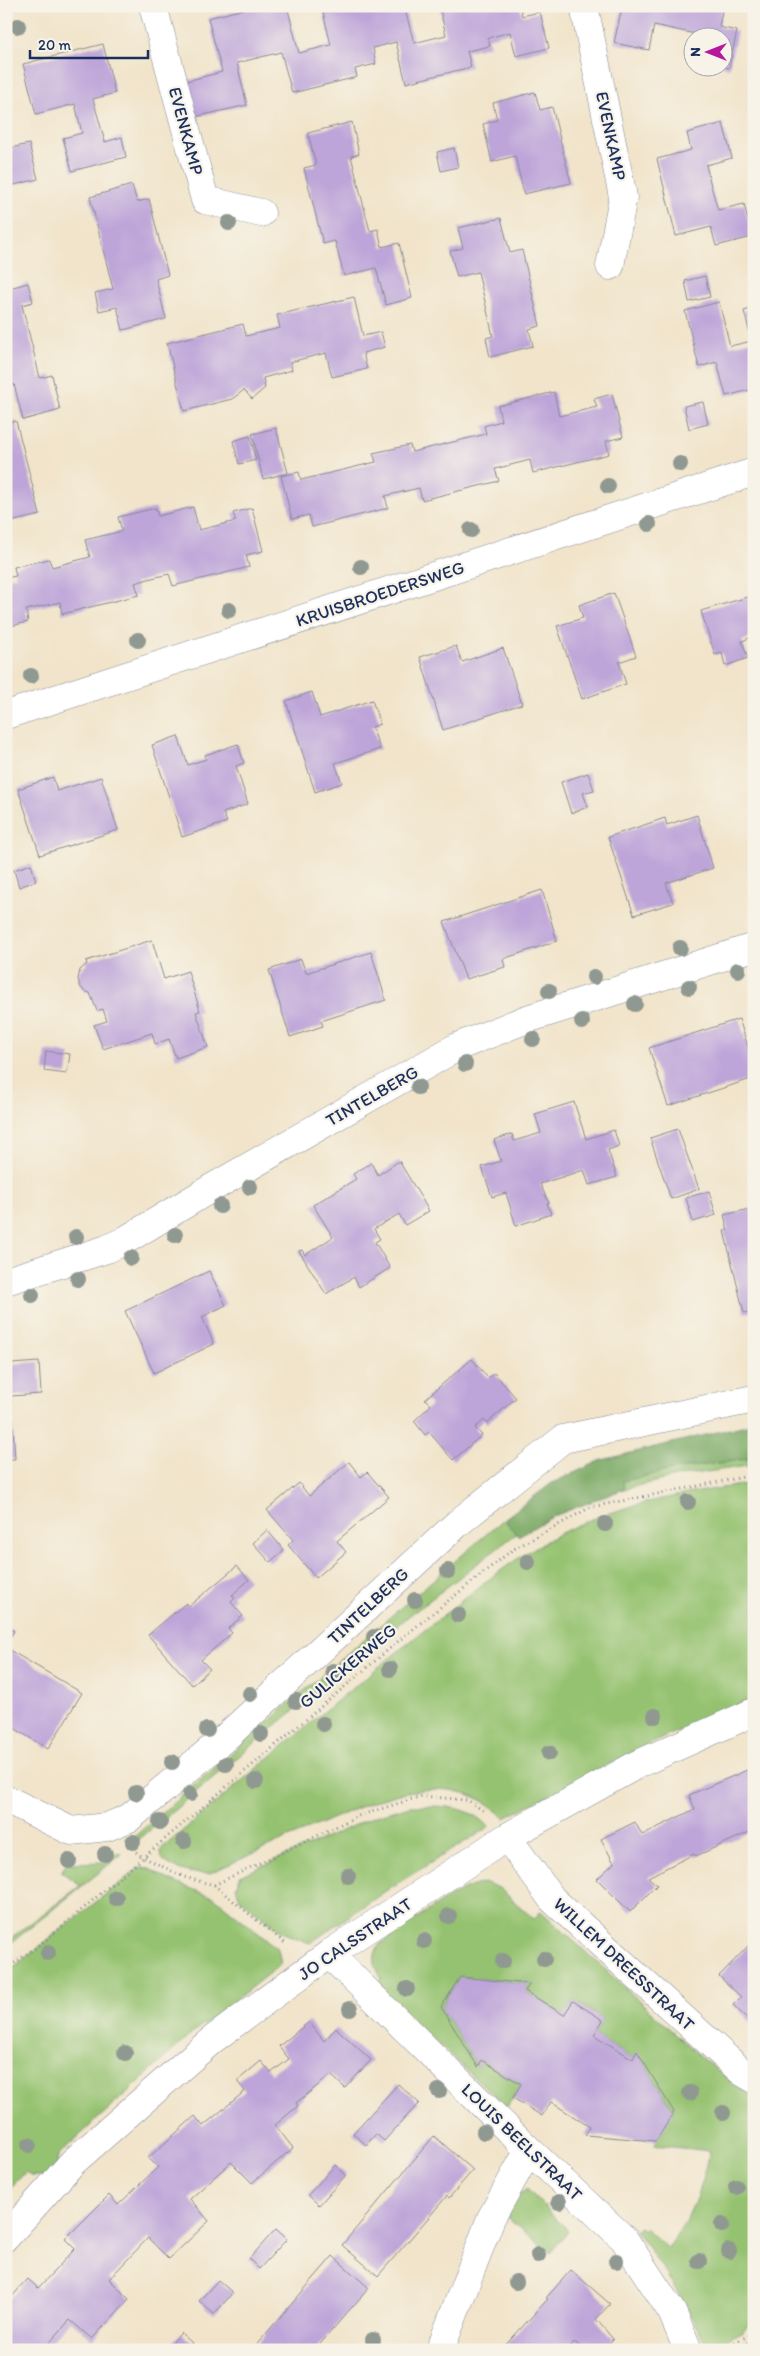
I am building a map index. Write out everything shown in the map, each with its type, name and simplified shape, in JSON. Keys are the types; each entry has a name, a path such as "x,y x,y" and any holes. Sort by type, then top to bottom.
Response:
{"street":[{"name":"EVENKAMP","path":"153,6 205,200 261,213"},
{"name":"EVENKAMP","path":"584,6 624,197 610,266"},
{"name":"KRUISBROEDERSWEG","path":"6,715 754,472"},
{"name":"TINTELBERG","path":"6,1281 107,1249 124,1241 227,1179 457,1047 537,1016 754,947"},
{"name":"TINTELBERG","path":"6,1799 71,1830 107,1827 130,1818 226,1737 458,1523 563,1439 754,1399"},
{"name":"JO CALSSTRAAT","path":"6,2237 73,2162 212,2040 322,1960 506,1837 638,1764 754,1712"},
{"name":"WILLEM DREESSTRAAT","path":"506,1837 552,1899 742,2072 754,2079"},
{"name":"LOUIS BEELSTRAAT","path":"322,1960 624,2239 672,2312 688,2350"},
{"path":"440,2350 492,2218 529,2150"}],"path":[{"name":"GULICKERWEG","path":"6,1969 46,1940 408,1633 512,1550 592,1507 754,1476"},
{"path":"214,1885 358,1816 422,1796 467,1800 497,1819 506,1837"},
{"path":"142,1857 184,1877 214,1885 322,1960"},
{"path":"719,2350 748,2336 754,2328"}],"green space":[{"path":"754,1423 754,1458 671,1470 623,1481 624,1489 554,1516 518,1536 504,1519 552,1483 602,1460"},
{"path":"754,1458 754,1465 680,1476 624,1489 623,1481 671,1470"},
{"path":"754,1483 754,1698 690,1725 505,1818 483,1801 460,1792 435,1789 384,1798 359,1807 210,1873 184,1871 171,1866 161,1858 161,1849 326,1710 480,1586 537,1546 578,1525 620,1510 687,1494"},
{"path":"504,1519 516,1534 388,1632 131,1846 128,1842"},
{"path":"410,1806 463,1810 481,1819 489,1827 390,1888 310,1943 281,1932 240,1899 236,1887 240,1876 375,1816"},
{"path":"119,1852 122,1854 6,1947 6,1942 81,1885 61,1872 67,1863 105,1862"},
{"path":"139,1868 150,1869 169,1880 215,1898 278,1949 281,1964 188,2037 58,2155 56,2168 48,2176 30,2176 26,2172 6,2192 6,1973"},
{"path":"486,1883 499,1888 534,1919 541,1911 704,2060 754,2098 754,2319 742,2332 708,2349 675,2288 635,2231 640,2227 644,2230 645,2228 668,2248 695,2202 704,2177 710,2151 655,2145 656,2139 674,2111 637,2052 633,2059 594,2035 603,2019 573,2001 564,2015 525,1991 530,1984 460,1977 441,2007 478,2067 482,2060 521,2084 507,2107 375,1986 382,1979 375,1962 375,1953 380,1944 447,1899 475,1885"},
{"path":"527,2189 569,2231 550,2253 505,2215 517,2196"},
{"path":"754,2333 754,2350 728,2350 748,2340"}],"building":[{"path":"256,6 287,6 299,53 331,45 322,8 331,6 404,6 414,43 446,35 439,6 520,6 522,16 540,12 549,48 516,56 510,32 488,38 490,46 467,51 471,67 406,83 396,42 373,48 376,64 355,69 357,77 292,93 281,52 237,63 247,105 195,117 186,81 222,72 208,18"},
{"path":"642,6 723,6 719,27 724,28 682,28 682,31 654,25 649,50 614,43 622,7 641,11"},
{"path":"732,30 737,31 732,54"},
{"path":"103,44 115,93 93,99 105,142 122,137 126,157 72,171 63,138 82,133 75,104 36,114 23,64"},
{"path":"535,92 540,110 552,107 571,183 524,194 515,156 492,162 483,124 497,120 493,103"},
{"path":"352,122 359,154 351,156 370,231 378,229 382,247 399,243 412,298 386,305 376,268 344,276 335,241 323,244 304,168 316,165 308,133"},
{"path":"723,123 732,158 706,165 711,186 718,210 744,204 752,237 716,246 711,227 676,236 657,159 691,150 687,133"},
{"path":"29,144 38,179 6,187 6,149"},
{"path":"454,148 458,167 441,171 437,152"},
{"path":"132,185 137,202 149,199 168,275 156,279 166,319 123,330 117,307 99,311 95,293 113,289 90,197"},
{"path":"501,218 510,253 522,250 540,326 529,329 533,346 490,357 486,338 493,336 478,272 457,277 450,251 463,248 458,228"},
{"path":"705,276 710,297 689,302 685,281"},
{"path":"28,283 33,302 22,305 40,378 52,375 60,410 23,420 14,384 6,386 6,289"},
{"path":"354,297 363,336 381,332 385,347 363,353 367,369 332,377 326,353 290,362 292,370 263,378 265,388 252,399 244,390 232,399 184,411 167,343 243,324 246,336 280,328 277,315"},
{"path":"719,302 730,346 752,341 744,311 754,308 754,389 726,396 717,362 699,367 685,311"},
{"path":"554,392 559,416 597,407 594,399 612,394 623,437 606,441 609,454 533,473 530,460 495,469 499,481 422,500 419,488 385,496 388,508 312,527 309,515 292,519 281,476 299,472 301,480 376,462 373,453 410,445 412,452 486,434 484,426 501,421 498,406"},
{"path":"703,402 708,424 689,429 684,406"},
{"path":"16,421 40,515 6,523 6,423"},
{"path":"276,428 288,473 263,479 252,434"},
{"path":"250,436 256,460 239,464 233,441"},
{"path":"193,507 199,530 236,521 233,513 252,508 263,551 246,555 249,567 173,586 169,574 152,578 135,583 139,595 62,614 60,602 26,610 28,622 6,627 6,578 16,576 14,567 49,559 52,567 90,557 85,540 122,531 118,517 156,508 158,516"},
{"path":"614,593 636,656 619,662 626,684 582,699 557,626 583,618 579,605"},
{"path":"754,595 754,636 742,641 748,658 725,666 722,653 715,655 701,611"},
{"path":"456,646 462,662 503,648 522,704 443,730 420,657"},
{"path":"312,692 320,717 372,700 380,724 372,727 380,749 335,763 342,783 315,792 286,701"},
{"path":"178,736 188,765 206,759 205,755 238,744 244,763 236,766 248,804 223,813 227,822 182,837 152,745"},
{"path":"588,773 594,790 583,793 588,807 571,813 561,782"},
{"path":"53,777 57,791 101,777 118,830 40,855 18,789"},
{"path":"697,815 713,868 666,883 673,903 634,915 608,837 665,818 667,825"},
{"path":"31,864 36,881 19,887 14,870"},
{"path":"542,890 557,941 503,959 505,967 466,979 444,922"},
{"path":"152,940 164,979 188,971 200,1011 196,1012 208,1047 176,1058 169,1039 155,1044 152,1033 103,1049 94,1025 107,1021 103,1009 97,1011 90,993 84,991 80,986 78,979 80,970 87,964 86,961"},
{"path":"371,952 386,1000 321,1021 323,1026 290,1037 269,970 301,959 306,973"},
{"path":"739,1019 754,1065 754,1078 668,1106 649,1048"},
{"path":"46,1051 70,1054 67,1074 44,1071"},
{"path":"574,1102 586,1139 614,1130 619,1146 608,1150 617,1177 589,1185 584,1170 540,1184 549,1203 547,1203 551,1214 516,1226 506,1193 492,1197 482,1167 501,1161 494,1140 512,1134 514,1141 541,1133 535,1114"},
{"path":"678,1129 699,1189 671,1199 650,1138"},
{"path":"399,1161 429,1211 405,1225 399,1214 374,1229 380,1239 375,1242 390,1268 359,1287 354,1277 326,1294 299,1251 302,1250 305,1255 333,1237 313,1205 356,1179 353,1174 371,1163 378,1175"},
{"path":"709,1191 716,1215 693,1222 686,1198"},
{"path":"754,1208 753,1318 752,1312 744,1313 724,1231 728,1230 724,1215"},
{"path":"209,1271 226,1305 202,1317 214,1344 154,1373 125,1311"},
{"path":"10,1348 11,1364 39,1362 41,1394 11,1396 15,1459 6,1459 6,1349"},
{"path":"472,1359 488,1378 494,1373 516,1398 487,1423 484,1420 475,1428 482,1435 453,1460 429,1432 425,1435 414,1421 431,1405 425,1399"},
{"path":"349,1462 361,1477 367,1472 389,1497 337,1541 346,1552 316,1578 288,1545 293,1540 267,1510 299,1483 309,1496"},
{"path":"267,1530 284,1550 270,1562 253,1543"},
{"path":"237,1566 249,1580 232,1595 235,1598 231,1602 243,1616 228,1628 232,1633 201,1660 210,1669 192,1685 148,1635 186,1603 189,1606"},
{"path":"6,1627 14,1631 6,1644"},
{"path":"6,1648 82,1693 48,1749 9,1725 14,1716 6,1711"},
{"path":"754,1767 754,1830 696,1856 694,1854 648,1877 657,1885 630,1912 597,1879 614,1863 601,1839 635,1822 642,1835 695,1809 689,1795"},
{"path":"754,1940 754,2025 733,2005 741,1997 719,1976"},
{"path":"460,1977 530,1984 525,1991 564,2015 573,2001 603,2020 594,2035 633,2059 637,2051 674,2112 656,2141 585,2135 590,2127 551,2102 542,2116 513,2098 521,2084 482,2060 478,2067 441,2007"},
{"path":"309,2022 324,2041 336,2028 371,2060 345,2088 331,2075 296,2103 298,2106 275,2125 293,2148 252,2183 231,2162 190,2199 209,2221 169,2259 148,2238 109,2279 129,2299 92,2339 70,2320 43,2350 6,2350 6,2303 28,2279 38,2288 75,2249 65,2239 109,2195 118,2205 158,2167 148,2158 195,2116 203,2126 245,2091 237,2081 261,2061 271,2073 289,2059 279,2046"},
{"path":"398,2084 419,2103 384,2141 376,2134 366,2145 353,2133"},
{"path":"434,2136 473,2170 449,2198 447,2196 378,2276 342,2245"},
{"path":"335,2165 346,2175 319,2205 308,2195"},
{"path":"276,2229 287,2239 259,2269 249,2259"},
{"path":"333,2256 369,2288 315,2350 252,2350"},
{"path":"571,2270 610,2304 596,2319 613,2339 603,2350 586,2350 574,2342 568,2350 501,2350 548,2299 546,2298"},
{"path":"218,2280 233,2293 214,2314 199,2301"},
{"path":"181,2333 192,2343 185,2350 165,2350"}]}
